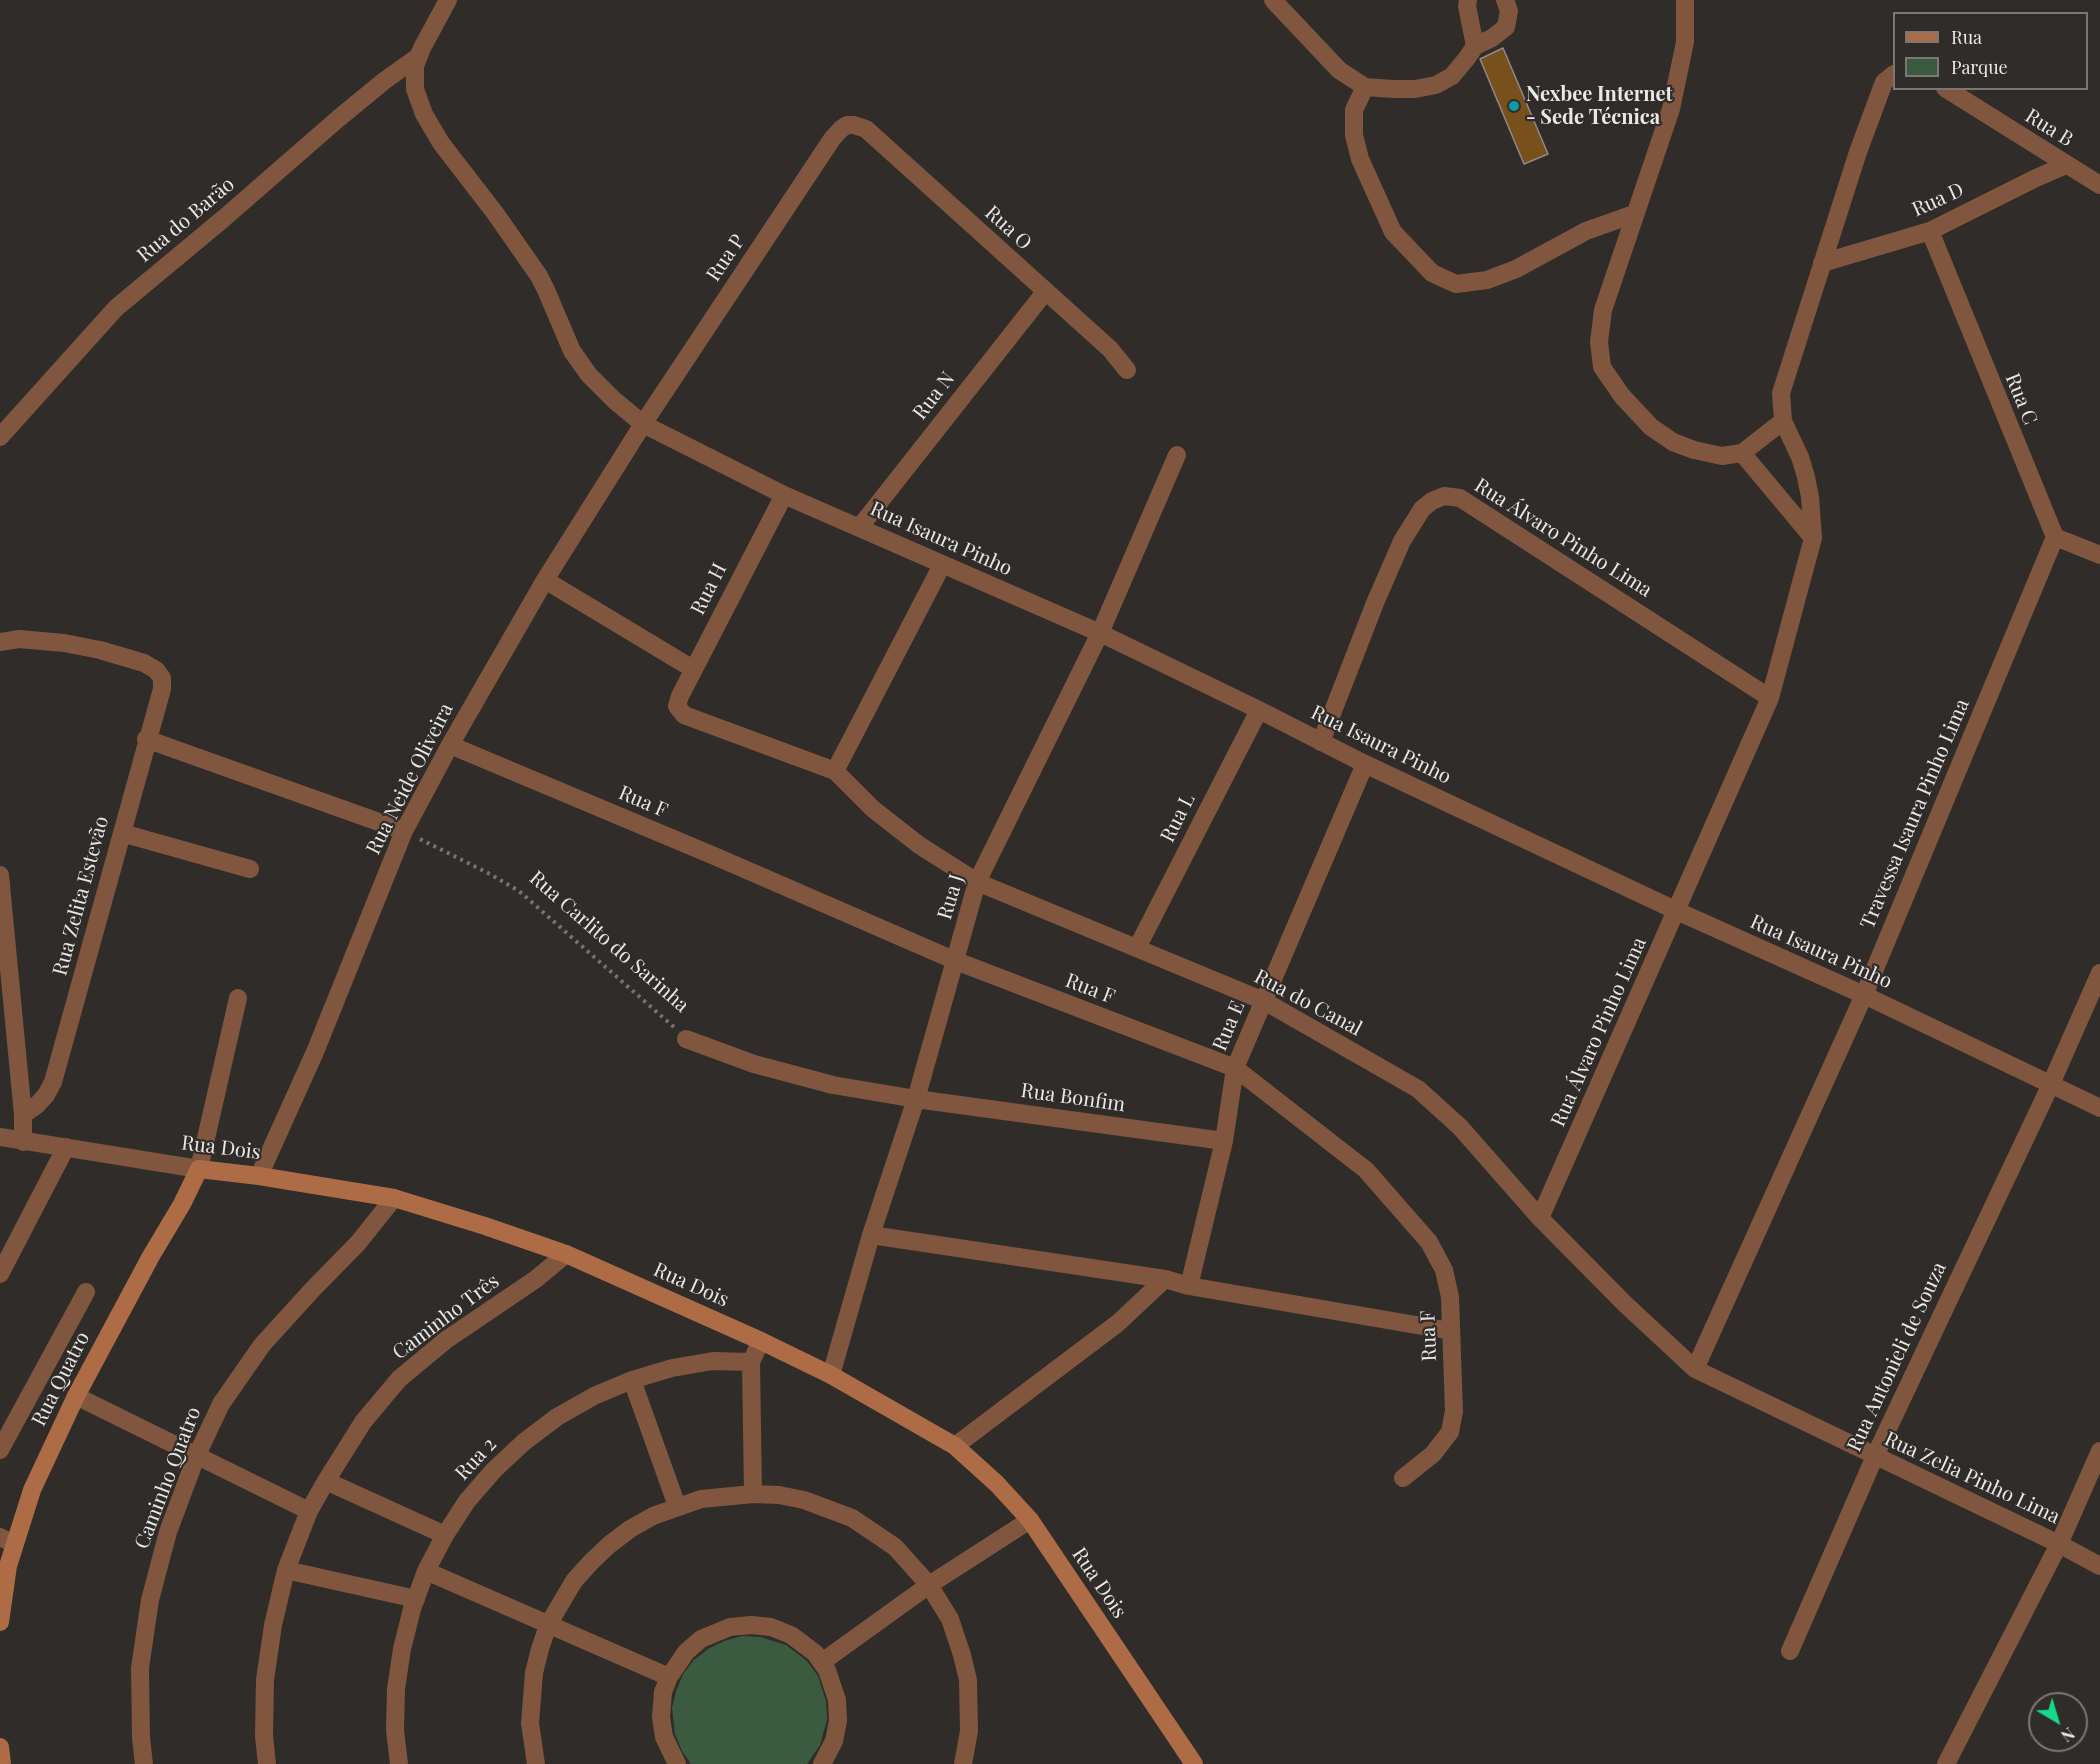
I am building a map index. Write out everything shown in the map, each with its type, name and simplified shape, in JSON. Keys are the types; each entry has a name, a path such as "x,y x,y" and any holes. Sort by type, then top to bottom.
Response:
{"street":[{"path":"419,56 448,0"},
{"path":"1273,0 1339,70 1365,87 1404,89 1436,86 1452,76 1475,46 1492,38 1506,27 1509,11 1505,0"},
{"path":"1468,0 1467,6 1475,46"},
{"path":"1684,0 1684,42 1671,109 1603,310 1599,342 1602,367 1622,396 1651,427 1673,442 1694,450 1722,456 1742,453 1783,421"},
{"name":"Rua Isaura Pinho","path":"419,56 415,66 415,88 424,114 441,142 539,276 572,351 589,375 643,424 784,495 1100,633 1365,764 2100,1108"},
{"name":"Rua do Barão","path":"0,437 116,308 224,219 348,110 419,56"},
{"name":"Rua Álvaro Pinho Lima","path":"1540,1218 1770,698 1813,538 1806,477 1800,457 1783,421 1780,393 1858,152 1884,82 1893,76"},
{"path":"1365,87 1354,110 1354,135 1360,159 1393,232 1432,273 1456,284 1473,283 1516,269 1586,231 1634,214"},
{"name":"Rua B","path":"1948,90 2100,185"},
{"name":"Rua P","path":"643,424 832,139 841,129 854,124"},
{"name":"Rua O","path":"854,124 866,129 1110,349 1127,370"},
{"name":"Rua D","path":"1822,262 1930,231 2066,165"},
{"name":"Rua C","path":"1930,231 2055,537"},
{"name":"Rua N","path":"860,528 1045,292"},
{"name":"Rua Neide Oliveira","path":"259,1176 315,1052 404,831 450,745 545,580 643,424"},
{"path":"1742,453 1813,538"},
{"name":"Rua J","path":"831,1375 871,1235 916,1099 977,882 1100,633 1177,455"},
{"name":"Rua H","path":"784,495 693,669 677,706 684,715 835,771"},
{"name":"Rua Álvaro Pinho Lima","path":"1321,742 1375,603 1402,541 1422,509 1432,501 1444,496 1460,498 1770,698"},
{"path":"2055,537 2100,555"},
{"name":"Travessa Isaura Pinho Lima","path":"1695,1369 1864,996 2055,537"},
{"path":"2082,548 2100,541"},
{"path":"835,771 942,565"},
{"path":"545,580 693,669"},
{"name":"Rua Zelita Estevão","path":"0,642 19,639 64,643 100,650 144,663 156,670 162,678 160,697 146,739 52,1082 46,1095 23,1115"},
{"name":"Rua L","path":"1137,948 1259,710"},
{"path":"146,739 404,831"},
{"name":"Rua F","path":"450,745 708,853 956,961 1235,1068 1366,1170 1429,1242 1444,1270 1450,1297 1454,1411 1450,1432 1433,1454 1403,1478"},
{"name":"Rua E","path":"1189,1286 1224,1141 1235,1068 1365,764"},
{"name":"Rua do Canal","path":"835,771 873,809 900,831 977,882 1264,1001 1418,1089 1460,1127 1540,1218 1624,1303 1695,1369"},
{"path":"122,832 250,869"},
{"path":"0,875 23,1115 23,1142"},
{"name":"Rua Antonieli de Souza","path":"1790,1651 1875,1456 2051,1084 2100,973"},
{"path":"199,1170 238,998"},
{"name":"Rua Carlito do Sarinha","path":"686,1039 754,1064 833,1085 916,1099"},
{"name":"Rua Bonfim","path":"916,1099 1224,1141"},
{"name":"Rua Dois","path":"0,1137 199,1170 259,1176 394,1198 566,1254 761,1341 831,1375 955,1446 997,1484 1030,1520 1194,1764"},
{"path":"0,1274 66,1147"},
{"name":"Rua Quatro","path":"0,1622 7,1540 76,1396 199,1170"},
{"name":"Caminho Quatro","path":"144,1764 141,1738 140,1668 150,1600 168,1532 196,1456 221,1404 262,1345 358,1243 394,1198"},
{"path":"871,1235 1165,1279 1189,1286 1451,1331"},
{"name":"Caminho Três","path":"267,1764 264,1736 265,1680 273,1625 286,1570 309,1511 326,1480 363,1422 399,1379 446,1340 536,1279 566,1254"},
{"path":"955,1446 1118,1323 1165,1279"},
{"path":"0,1450 86,1292"},
{"path":"753,1494 751,1362 761,1341"},
{"name":"Rua 2","path":"399,1764 395,1730 396,1689 402,1649 416,1599 426,1571 445,1535 467,1501 494,1470 524,1442 566,1412 594,1396 632,1380 672,1368 713,1361 751,1362"},
{"name":"Rua Zelia Pinho Lima","path":"1695,1369 2059,1544 2100,1566"},
{"path":"632,1380 677,1506"},
{"path":"76,1396 309,1511"},
{"path":"1946,1764 2059,1544 2100,1451"},
{"path":"326,1480 445,1535"},
{"path":"536,1764 530,1723 530,1698 540,1648 549,1625 574,1581 609,1545 653,1516 677,1506 710,1498 753,1494 779,1495 804,1500 852,1518 895,1547 929,1585 950,1619 968,1680 969,1731 963,1764"},
{"path":"822,1662 929,1585 1030,1520"},
{"path":"286,1570 416,1599"},
{"path":"426,1571 669,1677"},
{"path":"677,1764 664,1737 661,1717 663,1692 669,1677 686,1652 702,1639 720,1630 741,1625 761,1625 782,1630 800,1640 822,1662 832,1680 838,1710 834,1740 822,1764"},
{"path":"0,1747 2,1764"}],"path":[{"name":"Rua Carlito do Sarinha","path":"404,831 519,891 686,1039"}],"green space":[{"path":"742,1636 760,1637 786,1645 807,1661 818,1676 826,1701 827,1720 820,1745 807,1764 691,1764 682,1751 675,1734 672,1708 683,1674 694,1660 708,1649"}],"building":[{"name":"Nexbee Internet - Sede Técnica","path":"1503,48 1548,154 1524,164 1480,59"}],"place":[{"name":"Nexbee Internet - Sede Técnica","path":"1514,106"}]}
